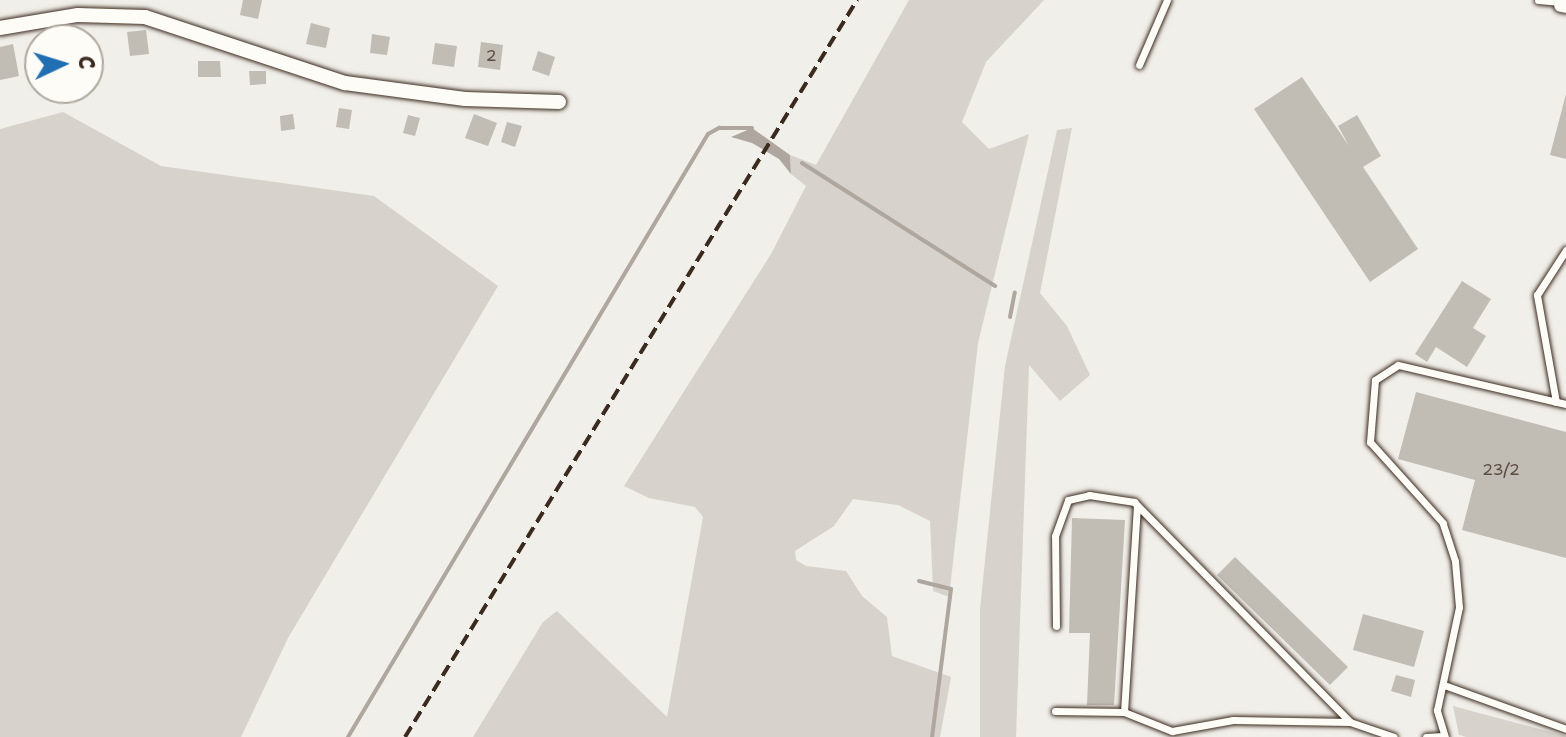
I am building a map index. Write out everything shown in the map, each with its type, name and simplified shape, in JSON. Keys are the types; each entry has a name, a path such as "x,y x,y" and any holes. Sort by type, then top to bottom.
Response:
{"street":[{"path":"0,28 78,15 145,17 345,83 465,99 559,102"}],"lane":[{"path":"1139,65 1167,0"},
{"path":"1538,0 1563,4"},
{"path":"1556,402 1537,295 1566,250"},
{"path":"1426,737 1444,736 1437,710 1459,607 1455,561 1443,523 1370,442 1375,380 1398,365 1566,404"},
{"path":"1056,626 1055,536 1068,500 1089,495 1137,505 1350,722"},
{"path":"1124,712 1137,505"},
{"path":"1444,685 1566,729"},
{"path":"1055,711 1124,712 1172,731 1233,720 1350,722 1394,737"}],"shaded area":[{"path":"909,0 1044,0 986,62 962,122 989,149 1029,134 978,343 949,597 933,591 930,521 898,505 853,499 834,526 795,551 796,560 806,566 846,571 862,596 887,617 892,656 951,677 940,737 473,737 543,622 557,611 667,717 703,517 695,507 649,498 624,486 771,254 806,186 791,174 790,155 816,165"},
{"path":"63,112 161,166 374,196 498,286 288,638 241,737 0,737 0,129"},
{"path":"752,128 790,155 791,174 779,159 752,143 731,137"},
{"path":"1072,128 1040,293 1067,326 1090,375 1060,401 1029,365 1016,737 980,737 980,609 1005,366 1057,130"},
{"path":"1453,706 1566,737 1466,737 1459,735"}],"building":[{"path":"243,0 262,0 258,19 240,15"},
{"path":"311,23 330,28 326,48 306,44"},
{"path":"146,30 149,54 130,56 127,32"},
{"path":"372,34 390,37 387,55 370,53"},
{"path":"481,42 503,45 500,70 478,67"},
{"path":"435,43 457,46 454,67 432,64"},
{"path":"13,44 19,76 0,80 0,47"},
{"path":"538,51 555,57 549,76 532,70"},
{"path":"198,61 220,61 221,77 198,77"},
{"path":"249,71 266,71 266,84 250,85"},
{"path":"1302,77 1349,146 1338,126 1357,115 1381,156 1363,167 1418,249 1370,282 1254,109"},
{"path":"1566,94 1566,159 1550,155"},
{"path":"339,108 352,110 349,129 336,127"},
{"path":"293,114 295,129 281,131 280,116"},
{"path":"474,114 497,123 488,146 465,138"},
{"path":"408,115 420,118 415,136 403,133"},
{"path":"507,122 522,126 515,147 501,142"},
{"path":"1462,281 1491,299 1473,328 1486,336 1467,367 1436,347 1427,362 1415,354"},
{"path":"1416,392 1566,432 1566,558 1462,530 1475,480 1398,459"},
{"path":"1072,518 1125,520 1114,705 1087,705 1090,633 1069,633"},
{"path":"1235,557 1348,667 1330,685 1217,575"},
{"path":"1363,614 1424,631 1414,667 1353,650"},
{"path":"1396,675 1415,680 1411,697 1391,691"}],"waterway":[{"path":"348,737 708,134 719,128 752,128"},
{"path":"802,163 995,286"},
{"path":"1010,317 1015,292"},
{"path":"919,581 951,589 932,737"}],"railway":[{"path":"405,737 857,0"}]}
